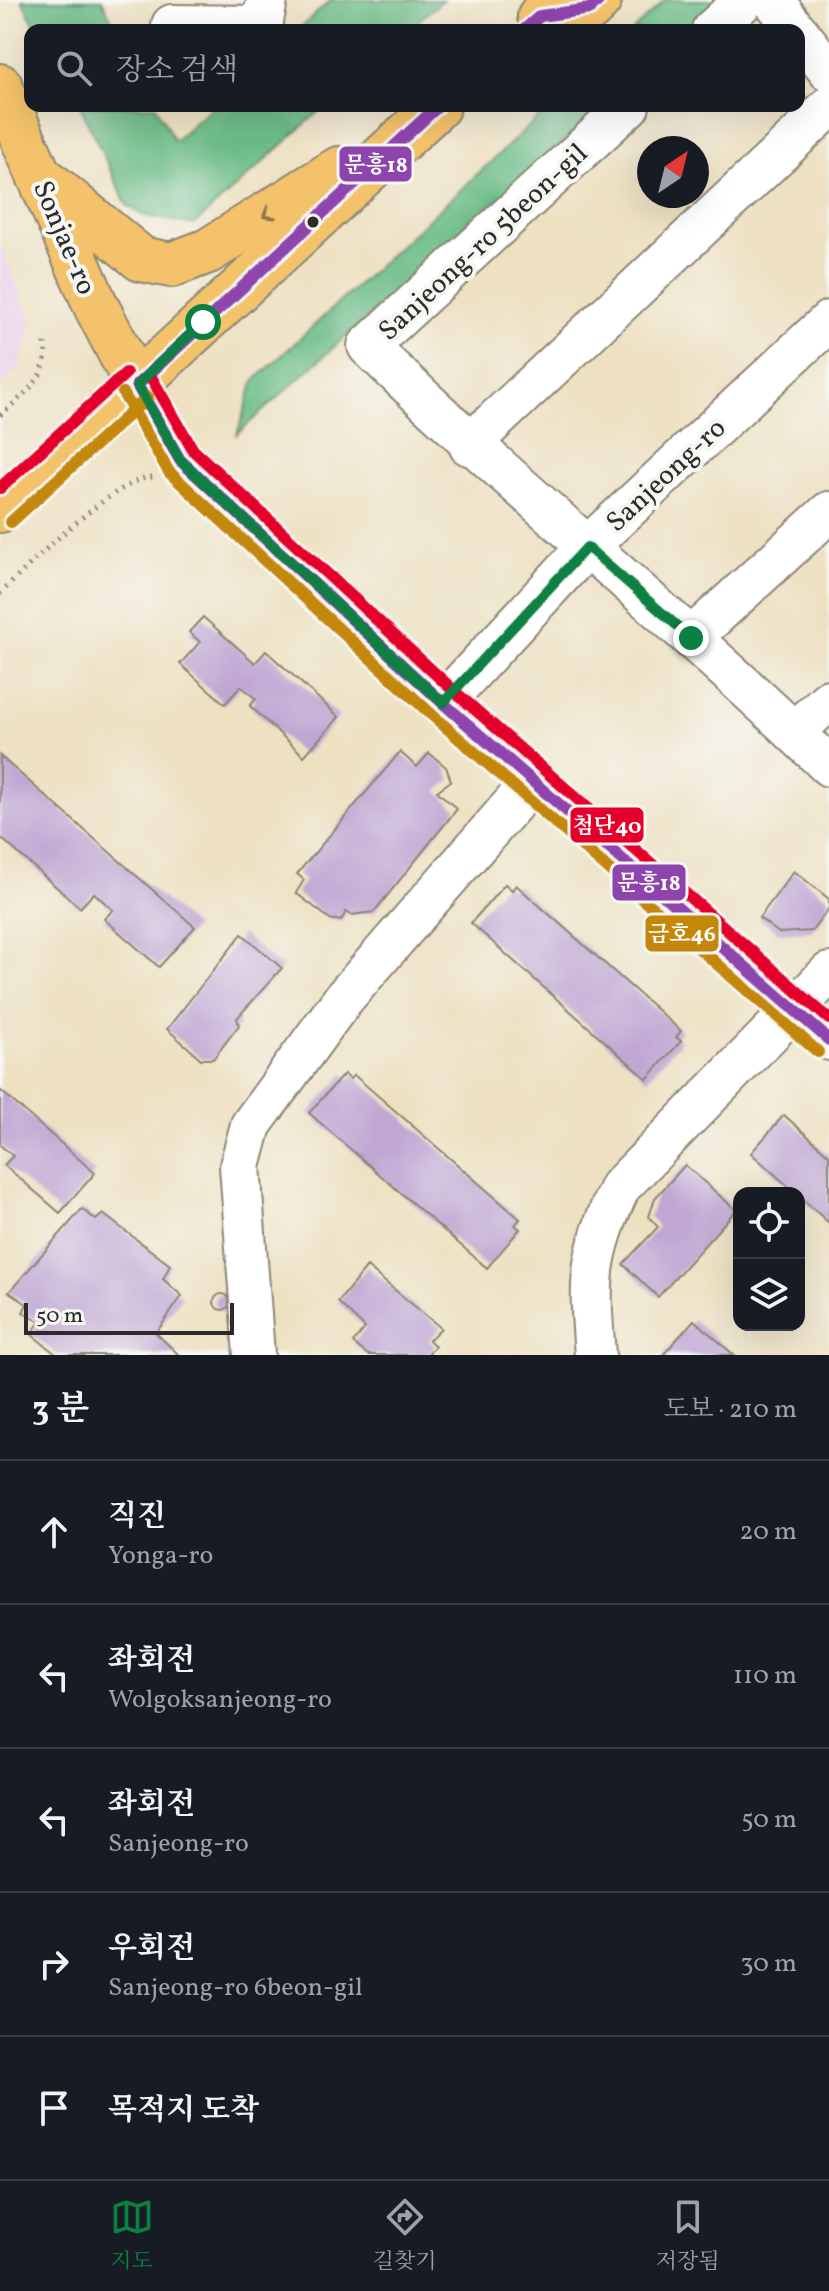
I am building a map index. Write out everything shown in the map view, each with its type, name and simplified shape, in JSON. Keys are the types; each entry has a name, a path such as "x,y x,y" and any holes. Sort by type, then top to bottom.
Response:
{"main road":[{"path":"537,15 590,9 599,0"},
{"name":"Sonjae-ro","path":"0,86 96,306 137,385"},
{"path":"39,175 141,259 171,265 208,251 431,112"},
{"path":"0,510 432,112"}],"street":[{"path":"263,24 267,15 267,0"},
{"path":"719,24 745,0"},
{"path":"773,0 792,24"},
{"path":"805,41 829,71"},
{"path":"469,445 829,107"},
{"name":"Sanjeong-ro 5beon-gil","path":"622,112 368,346 469,445 691,638 829,766"},
{"name":"Sanjeong-ro","path":"443,703 587,547 829,321"},
{"path":"137,385 180,460 443,703 829,1040"},
{"path":"691,638 829,512"},
{"path":"794,732 829,700"},
{"path":"254,1355 240,1166 251,1125 344,998 533,781"},
{"path":"595,1355 589,1285 599,1232 620,1187 829,973"}],"path":[{"path":"0,415 34,386 43,371 45,343"},
{"path":"0,594 62,536 121,488 144,477 162,481"}],"shaded area":[{"path":"0,243 32,322 20,367 0,386"}],"green space":[{"path":"22,0 102,0 114,24 34,24"},
{"path":"331,0 443,0 414,24 305,24"},
{"path":"665,0 720,0 694,24 639,24"},
{"path":"83,112 159,112 174,141 206,112 318,112 194,225 142,215 127,205"},
{"path":"545,112 595,112 237,434 254,381"}],"building":[{"path":"203,617 255,663 266,651 339,717 304,756 250,706 256,699 241,686 225,704 180,664 200,642 189,632"},
{"path":"400,752 417,767 429,753 446,767 451,781 437,791 457,809 374,912 351,915 346,912 341,921 330,919 296,893 304,880 297,874"},
{"path":"0,756 195,927 159,967 104,919 113,910 94,893 80,908 0,837"},
{"path":"794,871 829,899 829,908 812,931 779,933 759,918"},
{"path":"505,884 512,890 516,885 681,1031 676,1037 681,1041 647,1079 471,923"},
{"path":"242,934 282,968 237,1018 239,1025 213,1059 201,1059 167,1029"},
{"path":"344,1074 350,1079 354,1075 520,1219 515,1225 520,1229 487,1268 309,1113"},
{"path":"0,1090 95,1173 60,1213 4,1165 13,1156 0,1145"},
{"path":"784,1115 829,1155 829,1223 805,1201 805,1187 789,1187 751,1153"},
{"path":"685,1165 733,1207 733,1213 658,1297 623,1264 658,1227 649,1217 655,1198"},
{"path":"82,1209 96,1220 103,1214 170,1265 163,1279 182,1296 156,1333 179,1355 57,1355 31,1334 40,1322 23,1312 27,1304 9,1292"},
{"path":"367,1267 441,1328 429,1340 435,1346 427,1355 368,1355 353,1343 365,1328 338,1302"},
{"path":"222,1294 230,1302 222,1310 214,1302"},
{"path":"694,1320 734,1355 663,1355"}],"transit line":[{"name":"문흥18","path":"531,24 540,16 590,9 599,0"},
{"name":"문흥18","path":"137,385 432,112"},
{"name":"첨단40","path":"0,488 126,373"},
{"name":"첨단40","path":"151,377 193,450 454,691 829,1019"},
{"name":"문흥18","path":"137,385 180,460 443,703 829,1040"},
{"name":"금호46","path":"123,393 169,472 432,715 818,1052"},
{"name":"금호46","path":"11,522 148,397"}],"route":[{"path":"203,322 137,385 180,460 443,703 587,547 691,638"}]}
